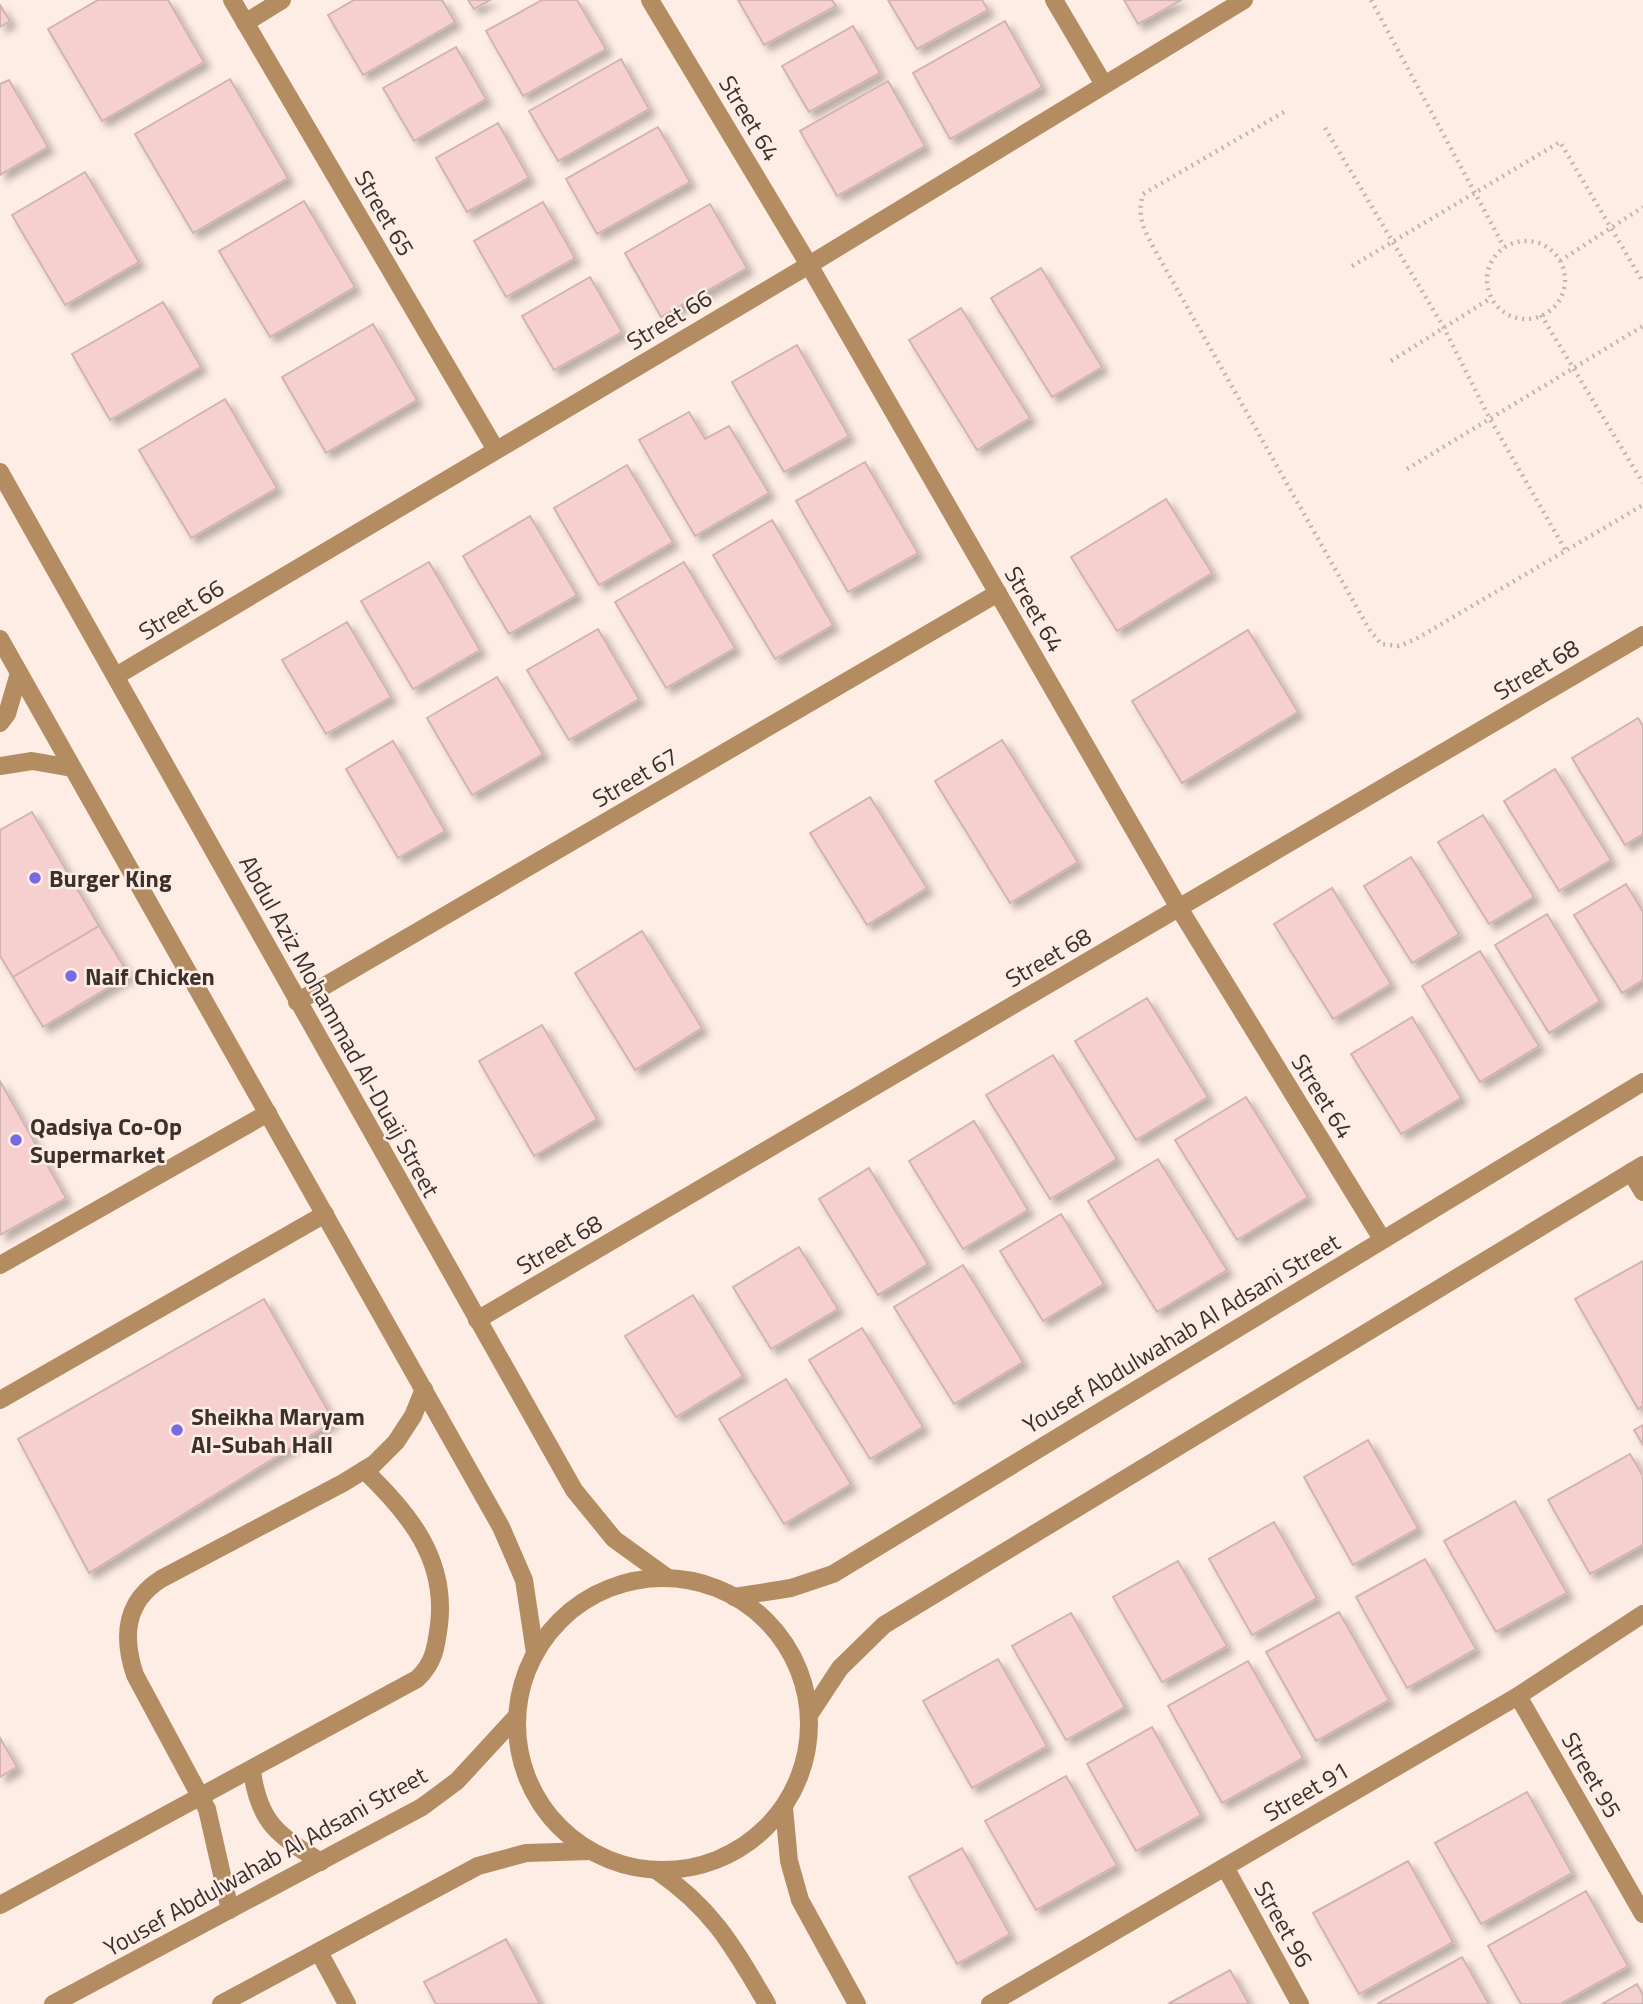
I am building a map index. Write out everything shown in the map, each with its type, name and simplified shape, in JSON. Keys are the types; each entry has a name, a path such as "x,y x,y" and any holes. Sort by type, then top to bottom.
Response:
{"street":[{"name":"Street 65","path":"232,0 496,450"},
{"path":"245,23 282,0"},
{"name":"Street 64","path":"650,0 809,265 1179,908 1382,1239"},
{"path":"1054,0 1103,83"},
{"name":"Street 66","path":"116,676 809,265 1103,83 1244,0"},
{"name":"Abdul Aziz Mohammad Al-Duaij Street","path":"0,472 477,1320 591,1514 627,1551 668,1578"},
{"name":"Street 67","path":"297,1002 998,593"},
{"name":"Street 68","path":"477,1320 1643,635"},
{"path":"0,639 516,1556 530,1608 535,1653"},
{"path":"0,723 6,714 19,673"},
{"path":"0,766 32,761 72,768"},
{"name":"Yousef Abdulwahab Al Adsani Street","path":"734,1597 791,1588 833,1574 1643,1082"},
{"path":"0,1265 268,1113"},
{"path":"810,1715 839,1668 884,1625 1637,1168 1643,1192"},
{"path":"0,1400 325,1214"},
{"path":"230,1910 213,1827 202,1798 131,1665 126,1633 136,1601 145,1589 161,1579 364,1470 396,1442 413,1416 424,1389"},
{"path":"0,1905 252,1771 417,1679 430,1667 436,1650 441,1609 434,1561 411,1518 364,1470"},
{"path":"668,1578 702,1584 734,1597 763,1618 787,1647 803,1679 810,1715 808,1748 799,1779 784,1808 759,1835 728,1855 693,1867 656,1870 622,1864 590,1851 558,1826 534,1794 520,1756 517,1716 522,1683 535,1653 559,1622 591,1597 628,1583 668,1578"},
{"name":"Street 91","path":"990,2004 1518,1696 1643,1614"},
{"name":"Street 95","path":"1518,1696 1643,1914"},
{"name":"Yousef Abdulwahab Al Adsani Street","path":"54,2004 321,1862 440,1795 473,1765 517,1716"},
{"path":"252,1771 264,1816 284,1838 321,1862"},
{"path":"784,1808 789,1861 800,1899 857,2004"},
{"path":"221,2004 478,1866 526,1853 590,1851"},
{"name":"Street 96","path":"1225,1867 1300,2004"},
{"path":"656,1870 694,1898 722,1928 767,2004"},
{"path":"319,1952 347,2004"}],"path":[{"path":"1371,0 1504,247"},
{"path":"1284,112 1143,194 1138,210 1141,224 1156,252 1369,629 1381,644 1399,646 1416,639 1643,505"},
{"path":"1325,128 1444,328 1490,418 1566,551"},
{"path":"1352,266 1560,142 1643,282"},
{"path":"1560,261 1643,207"},
{"path":"1519,241 1535,242 1550,249 1560,261 1565,277 1563,293 1554,306 1541,315 1527,319 1512,316 1500,309 1491,298 1487,284 1488,270 1494,256 1504,247 1519,241"},
{"path":"1391,361 1491,298"},
{"path":"1541,315 1643,483"},
{"path":"1406,469 1643,326"}],"building":[{"path":"98,0 168,0 204,62 102,121 48,29"},
{"path":"354,0 442,0 455,22 363,75 328,15"},
{"path":"468,0 490,0 474,9"},
{"path":"542,0 577,0 606,49 523,96 486,31"},
{"path":"738,0 832,0 836,6 764,45"},
{"path":"888,0 982,0 988,10 917,49"},
{"path":"1124,0 1181,0 1138,24"},
{"path":"0,5 10,21 0,27"},
{"path":"1005,21 1042,87 950,139 913,73"},
{"path":"853,26 880,73 809,112 782,66"},
{"path":"456,47 486,99 414,141 383,88"},
{"path":"621,59 649,109 558,161 529,111"},
{"path":"230,79 288,178 193,233 135,134"},
{"path":"9,80 48,147 0,175 0,84"},
{"path":"888,81 925,146 837,196 800,131"},
{"path":"498,123 529,178 467,212 436,158"},
{"path":"658,127 690,182 597,234 566,179"},
{"path":"85,172 139,262 65,305 12,215"},
{"path":"304,201 355,287 270,337 219,251"},
{"path":"543,202 575,258 506,297 474,241"},
{"path":"710,204 747,268 661,317 625,253"},
{"path":"1041,268 1102,367 1052,397 991,298"},
{"path":"590,277 622,332 554,370 522,316"},
{"path":"163,302 201,367 110,420 72,354"},
{"path":"961,308 1030,418 977,450 909,340"},
{"path":"373,324 417,400 326,453 282,377"},
{"path":"797,345 849,436 784,472 732,382"},
{"path":"225,399 277,488 191,538 139,450"},
{"path":"689,412 705,439 729,426 769,493 695,536 639,440"},
{"path":"865,462 918,553 848,592 796,501"},
{"path":"627,465 673,542 599,585 554,508"},
{"path":"1166,499 1212,573 1117,631 1071,557"},
{"path":"530,516 577,595 509,634 463,556"},
{"path":"772,520 833,625 775,659 713,555"},
{"path":"429,562 480,650 413,689 361,601"},
{"path":"684,562 735,648 666,688 615,602"},
{"path":"347,622 391,697 326,734 282,660"},
{"path":"598,629 639,699 569,740 527,670"},
{"path":"1248,630 1298,712 1182,783 1132,701"},
{"path":"497,677 543,754 472,795 427,718"},
{"path":"1638,718 1643,726 1643,834 1625,845 1572,758"},
{"path":"1002,740 1078,862 1010,903 935,781"},
{"path":"393,741 445,831 398,858 346,769"},
{"path":"1555,769 1611,860 1559,891 1504,801"},
{"path":"870,797 927,888 867,925 810,833"},
{"name":"Burger King","path":"32,812 99,926 13,977 0,956 0,830"},
{"path":"1483,815 1534,897 1489,924 1438,842"},
{"path":"1411,857 1459,934 1412,963 1364,886"},
{"path":"1626,884 1643,912 1643,980 1622,993 1574,915"},
{"path":"1332,888 1391,984 1333,1019 1274,924"},
{"path":"1547,914 1600,1001 1549,1033 1495,945"},
{"name":"Naif Chicken","path":"99,926 129,975 43,1027 13,977"},
{"path":"642,931 702,1028 635,1070 575,973"},
{"path":"1480,951 1539,1046 1480,1082 1422,986"},
{"path":"1147,998 1208,1097 1136,1140 1075,1041"},
{"path":"1412,1017 1461,1098 1401,1134 1351,1054"},
{"path":"542,1025 597,1119 534,1156 479,1061"},
{"path":"1053,1055 1117,1159 1050,1199 986,1095"},
{"name":"Qadsiya Co-Op Supermarket","path":"0,1081 66,1198 0,1235"},
{"path":"1246,1097 1308,1197 1237,1240 1175,1140"},
{"path":"974,1121 1028,1210 963,1249 909,1161"},
{"path":"1158,1159 1227,1270 1157,1312 1088,1201"},
{"path":"869,1168 928,1264 878,1295 819,1199"},
{"path":"1061,1214 1104,1284 1043,1321 1000,1251"},
{"path":"799,1247 838,1309 771,1349 733,1287"},
{"path":"1643,1261 1643,1406 1638,1409 1575,1299"},
{"path":"963,1265 1023,1362 954,1404 894,1307"},
{"path":"693,1295 743,1376 676,1417 625,1336"},
{"name":"Sheikha Maryam Al-Subah Hall","path":"264,1299 334,1421 89,1573 18,1439"},
{"path":"862,1328 923,1427 870,1459 809,1360"},
{"path":"786,1379 851,1484 784,1524 719,1419"},
{"path":"1643,1425 1643,1445 1634,1430"},
{"path":"1368,1440 1418,1528 1353,1565 1304,1477"},
{"path":"1630,1454 1643,1476 1643,1545 1590,1574 1548,1500"},
{"path":"1515,1501 1567,1593 1496,1632 1444,1541"},
{"path":"1274,1522 1317,1598 1252,1635 1209,1559"},
{"path":"1425,1559 1476,1649 1407,1688 1356,1597"},
{"path":"1178,1561 1227,1646 1162,1682 1113,1597"},
{"path":"1339,1612 1389,1700 1316,1741 1266,1652"},
{"path":"1071,1613 1125,1707 1066,1740 1012,1646"},
{"path":"998,1659 1047,1746 972,1788 923,1701"},
{"path":"1248,1661 1303,1758 1222,1803 1168,1706"},
{"path":"1152,1727 1201,1815 1136,1851 1087,1764"},
{"path":"0,1738 17,1767 0,1777"},
{"path":"1066,1776 1117,1865 1036,1910 985,1821"},
{"path":"1527,1792 1572,1873 1481,1924 1435,1843"},
{"path":"962,1848 1010,1934 957,1964 909,1877"},
{"path":"1408,1861 1453,1942 1359,1994 1313,1913"},
{"path":"1586,1891 1628,1966 1560,2004 1521,2004 1488,1946"},
{"path":"506,1939 540,2004 436,2004 424,1982"},
{"path":"1462,1957 1489,2004 1377,2004"},
{"path":"1230,1970 1249,2004 1168,2004"},
{"path":"1637,1984 1643,1995 1643,2004 1602,2004"}],"place":[{"name":"Burger King","path":"35,878"},
{"name":"Naif Chicken","path":"71,976"},
{"name":"Qadsiya Co-Op Supermarket","path":"16,1140"},
{"name":"Sheikha Maryam Al-Subah Hall","path":"177,1430"}]}
